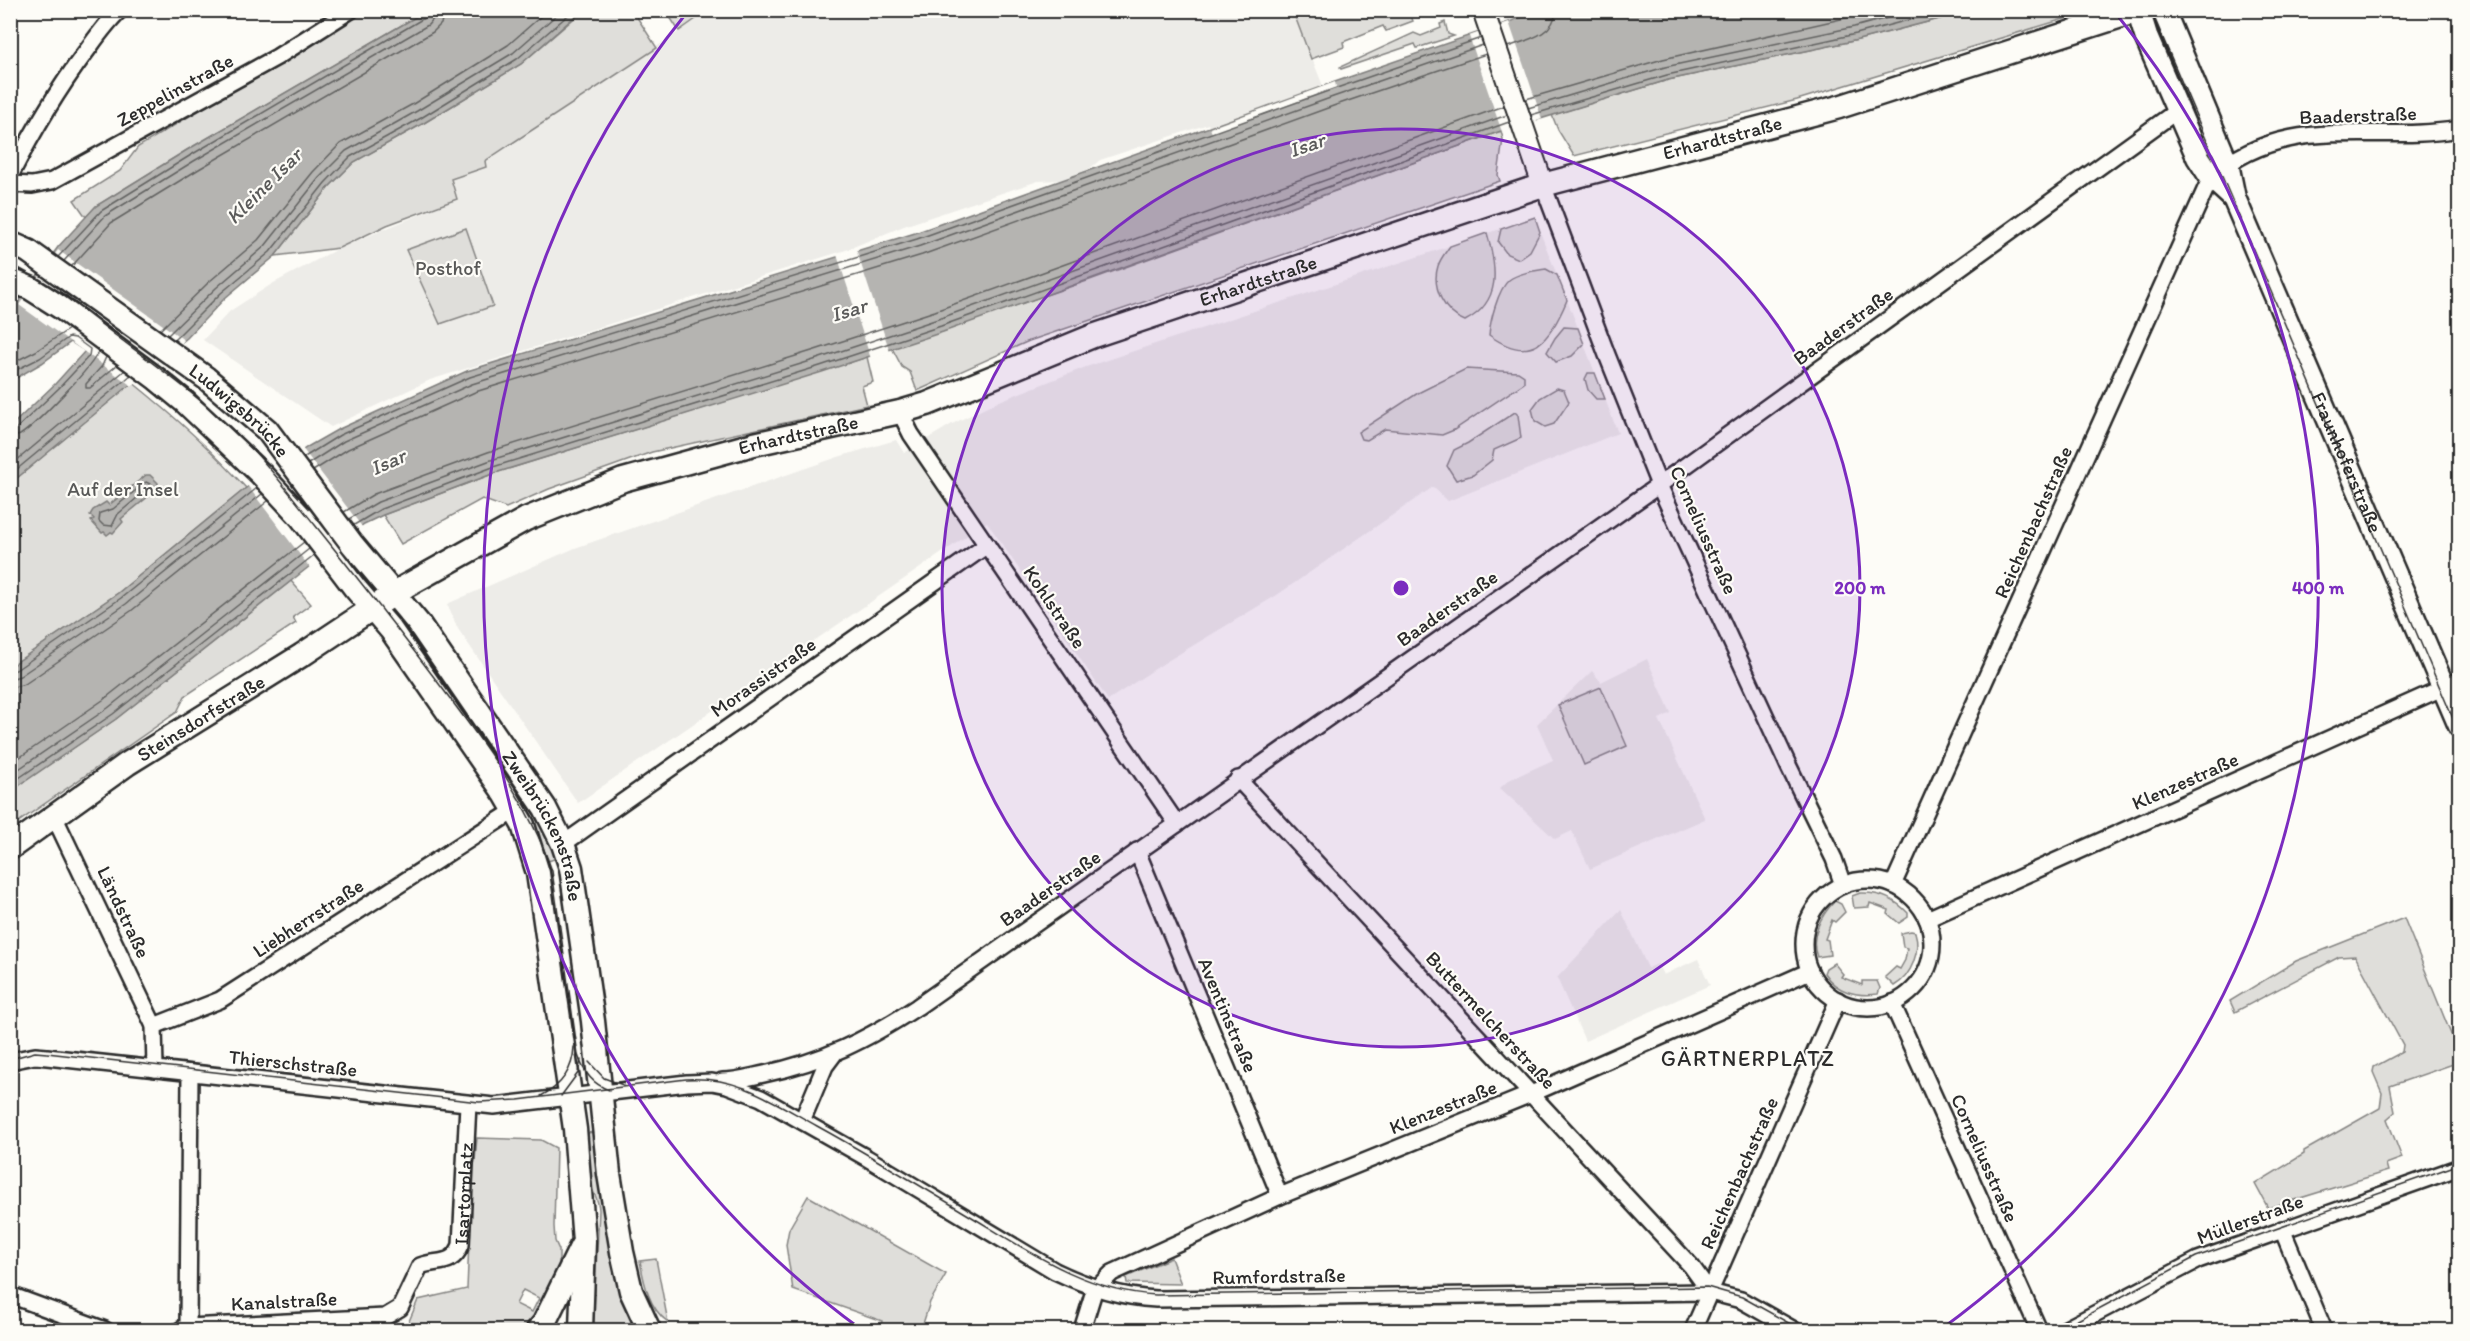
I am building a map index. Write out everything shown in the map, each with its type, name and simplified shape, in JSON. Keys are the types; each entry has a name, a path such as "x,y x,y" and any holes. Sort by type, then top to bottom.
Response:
{"main road":[{"name":"Fraunhoferstraße","path":"2163,10 2219,171 2234,198 2451,684 2460,726"},
{"name":"Fraunhoferstraße","path":"2139,11 2147,39 2198,157 2219,171"},
{"name":"Erhardtstraße","path":"394,594 526,519 623,480 754,444 927,404 1093,336 1543,185 1839,107 2139,11"},
{"name":"Ludwigsbrücke","path":"10,243 47,264 174,354 228,394 254,417 267,429 352,544 394,594"},
{"name":"Ludwigsbrücke","path":"17,282 157,378 185,402 261,474 301,517 372,609"},
{"name":"Steinsdorfstraße","path":"10,848 127,764 394,594"},
{"name":"Zweibrückenstraße","path":"394,594 419,624 545,808 568,855 601,1093"},
{"name":"Zweibrückenstraße","path":"372,609 391,630 515,810 531,845 538,873 571,1097"},
{"path":"601,1093 609,1174 627,1275 641,1318 649,1330"},
{"path":"571,1097 584,1240 581,1330"},
{"path":"538,1330 544,1323 584,1240"}],"street":[{"path":"10,176 65,79 104,27 120,10"},
{"name":"Zeppelinstraße","path":"10,184 32,185 52,181 277,57 351,10"},
{"path":"1483,10 1543,185"},
{"name":"Baaderstraße","path":"712,1082 786,1069 834,1054 883,1029 1659,484 2178,110"},
{"name":"Baaderstraße","path":"2219,171 2254,149 2290,138 2356,132 2433,133 2460,129"},
{"name":"Reichenbachstraße","path":"1893,885 2219,171"},
{"name":"Corneliusstraße","path":"1543,185 1607,355 1659,484 1788,767 1834,860 1843,885"},
{"name":"Kohlstraße","path":"900,412 911,434 1177,824"},
{"name":"Morassistraße","path":"563,844 987,545"},
{"name":"Klenzestraße","path":"1927,919 2451,684"},
{"name":"Buttermelcherstraße","path":"1238,780 1692,1267 1710,1292"},
{"name":"Liebherrstraße","path":"154,1026 220,1000 515,810"},
{"name":"Ländstraße","path":"54,816 154,1026"},
{"name":"Aventinstraße","path":"1137,851 1280,1196"},
{"path":"1866,879 1893,885 1912,897 1927,919 1932,944 1927,968 1913,989 1892,1003 1865,1007 1838,1000 1824,990 1810,970 1804,946 1808,921 1821,899 1843,885 1866,879"},
{"name":"Klenzestraße","path":"1096,1288 1113,1273 1280,1196 1531,1094 1810,970"},
{"name":"Reichenbachstraße","path":"1693,1330 1838,1000"},
{"name":"Corneliusstraße","path":"1892,1003 2039,1330"},
{"path":"154,1026 154,1069"},
{"path":"801,1121 825,1066 834,1054"},
{"name":"Thierschstraße","path":"10,1061 35,1056 496,1106 571,1097"},
{"path":"184,1329 190,1073"},
{"name":"Rumfordstraße","path":"571,1097 712,1082 750,1093 1055,1271 1096,1288 1118,1294 1156,1299 1710,1292 1741,1300 1794,1330"},
{"name":"Isartorplatz","path":"390,1315 400,1308 420,1266 450,1260 458,1254 461,1245 468,1104"},
{"name":"Müllerstraße","path":"2064,1330 2198,1260 2460,1167"},
{"path":"2282,1229 2324,1330"},
{"path":"1082,1330 1096,1288"},
{"path":"10,1295 105,1330"},
{"name":"Kanalstraße","path":"184,1329 390,1315"}],"shaded area":[{"path":"707,11 1293,11 1325,91 1212,133 1208,124 1100,160 1089,169 1060,180 1038,181 904,226 846,250 430,380 331,427 203,340 230,311 272,284 339,248 457,199 451,179 486,167 484,161 620,73"},
{"path":"1501,229 1498,243 1530,251 1540,232 1557,275 1545,269 1502,290 1490,322 1489,335 1522,351 1541,343 1560,317 1567,300 1578,328 1564,327 1572,356 1584,344 1595,373 1588,373 1585,379 1588,390 1596,399 1605,399 1618,433 1448,501 1433,487 1277,595 1164,663 1108,700 987,522 578,803 458,629 447,604 575,548 838,457 896,440 904,453 952,424 1002,400 1086,367 1450,246 1438,267 1488,302 1494,283 1493,255 1487,233","holes":["1466,369 1524,376 1523,383 1454,430 1442,435 1385,429","1515,412 1518,415 1521,438 1494,450 1454,450"]},
{"path":"1647,659 1671,713 1659,719 1705,819 1590,869 1572,831 1555,839 1500,788 1509,780 1553,760 1537,724 1592,671 1601,682"},
{"path":"1621,910 1648,968 1658,964 1663,975 1698,959 1710,985 1585,1041 1557,978"}],"green space":[{"path":"365,11 426,11 187,150 96,206 86,217 74,200 120,171 138,147"},
{"path":"593,11 633,11 657,48 485,161 486,167 451,179 457,199 387,225 339,248 275,256 329,187 354,162 521,64 578,15"},
{"path":"666,11 707,11 679,31"},
{"path":"1293,11 1403,11 1404,14 1410,13 1413,21 1386,31 1383,26 1343,42 1344,47 1311,59"},
{"path":"1970,11 2090,11 1797,100 1574,156 1558,130 1552,115 1668,80 1858,40"},
{"path":"1445,22 1448,34 1454,36 1417,48 1415,44 1341,69 1340,67 1414,33 1421,36 1441,28 1440,24"},
{"path":"1501,131 1503,139 1498,175 1500,181 1029,341 917,391 910,372 902,367 892,348 1087,281"},
{"path":"1535,217 1540,232 1530,251 1519,259 1507,254 1498,242 1501,229"},
{"name":"Posthof","path":"466,228 493,306 440,324 406,250"},
{"path":"1487,233 1493,259 1494,283 1485,304 1465,321 1451,313 1441,299 1436,283 1438,266 1450,246"},
{"path":"1546,269 1557,275 1567,300 1561,315 1546,337 1538,344 1528,348 1517,348 1504,344 1489,335 1495,306 1505,284 1517,276"},
{"path":"1564,327 1578,328 1584,344 1572,356 1556,362 1547,352"},
{"path":"867,357 873,382 862,386 867,405 652,452 549,489 506,508 482,499 401,544 383,515 495,473"},
{"path":"1466,369 1518,372 1524,376 1524,383 1454,430 1442,435 1385,429 1367,440 1361,439 1358,432 1418,393"},
{"path":"1588,373 1595,373 1605,399 1596,399 1588,390 1585,379"},
{"name":"Auf der Insel","path":"132,382 191,433 246,488 118,593 11,666 11,483"},
{"path":"1557,388 1564,390 1569,402 1554,424 1545,427 1535,421 1532,409 1540,398"},
{"path":"1515,412 1518,415 1521,438 1494,450 1492,460 1473,475 1456,480 1447,466 1454,450"},
{"path":"291,581 311,604 293,617 296,623 185,696 177,712 11,827 10,791 116,719"},
{"path":"417,639 541,816 557,858 545,862 407,646"},
{"path":"1601,687 1627,746 1584,765 1558,705"},
{"path":"1860,893 1887,897 1903,908 1908,913 1908,917 1899,923 1888,914 1889,910 1870,903 1869,907 1854,908 1852,896"},
{"path":"1835,901 1841,904 1845,912 1835,922 1832,920 1825,939 1828,940 1830,955 1817,957 1815,934 1825,913"},
{"path":"2404,918 2459,1054 2459,1062 2390,1086 2395,1112 2387,1119 2402,1158 2386,1164 2388,1171 2268,1208 2255,1184 2304,1154 2304,1151 2380,1108 2382,1093 2373,1072 2374,1067 2402,1052 2403,1045 2355,956 2339,957 2235,1012 2230,1001 2296,961"},
{"path":"1915,932 1917,939 1914,962 1906,976 1894,986 1885,977 1896,967 1900,969 1905,960 1907,948 1903,947 1901,933"},
{"path":"1834,963 1843,974 1841,977 1862,985 1862,981 1877,981 1880,988 1878,994 1855,994 1835,985 1824,973 1826,968"},
{"path":"593,1132 621,1297 636,1330 593,1330 599,1206 589,1182 587,1164 588,1133"},
{"path":"477,1138 541,1140 556,1148 554,1226 555,1241 559,1250 559,1264 556,1279 530,1330 399,1330 407,1326 418,1300 467,1289 472,1170","holes":["523,1290 539,1298 532,1312 516,1304"]},
{"path":"808,1196 946,1274 930,1302 921,1330 898,1330 881,1325 882,1321 793,1290 786,1245 789,1229"},
{"path":"1171,1258 1181,1284 1127,1283 1126,1277"},
{"path":"656,1259 668,1322 652,1303 640,1261"}],"water":[{"name":"Kleine Isar","path":"426,11 581,11 521,64 354,162 329,187 275,256 225,298 187,338 11,483 11,426 55,384 85,351 71,342 42,363 11,381 11,312 58,247 96,206 187,150"},
{"name":"Isar","path":"1540,11 1970,11 1858,40 1668,80 1501,131 943,332 822,372 495,473 383,515 364,524 116,719 11,791 11,666 118,593 246,488 337,430 467,371 915,233 1329,84"},
{"path":"146,475 150,475 158,483 156,490 121,519 123,522 113,533 107,535 102,533 91,521 94,519 90,515 93,510 106,502 109,505"}],"pier":[{"path":"1509,22 1542,119 1502,132 1469,36"},
{"path":"1335,82 1336,87 1212,133 1210,128"},
{"path":"856,249 890,352 871,359 837,255"},
{"path":"58,250 184,340 179,347 132,386 19,305"},
{"path":"302,448 363,528 310,568 247,485"}],"tram line":[{"path":"2151,10 2460,735"},
{"path":"10,264 38,279 78,306 186,388 236,432 268,466 329,542 479,737 528,815 552,871 578,1055 589,1076 609,1090"},
{"path":"541,1096 565,1076 571,1063 574,1047"},
{"path":"10,1059 35,1052 47,1053 479,1102 518,1100 686,1079 705,1079 739,1086 754,1092 872,1157 1031,1253 1078,1276 1129,1292 1156,1295 1707,1287 1742,1297 1801,1330"},
{"path":"561,1096 578,1073 581,1060"},
{"path":"589,1062 604,1078 623,1085"},
{"path":"2059,1330 2196,1257 2460,1164"}],"district":[{"name":"GÄRTNERPLATZ","path":"1748,1058"}]}
